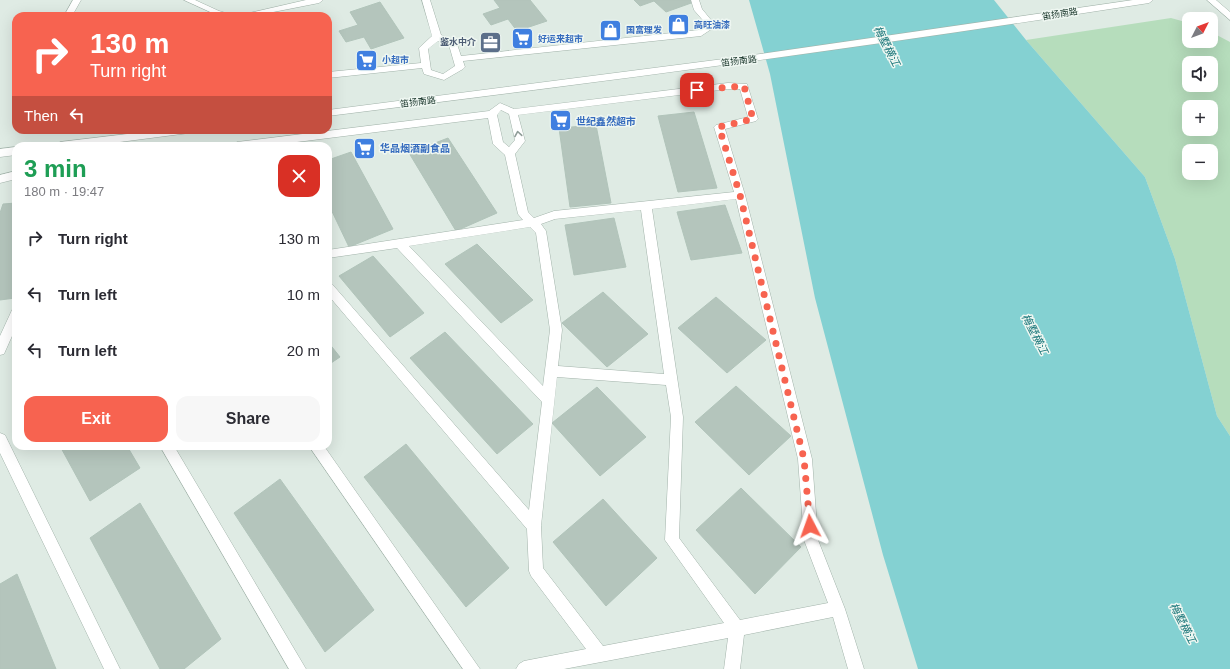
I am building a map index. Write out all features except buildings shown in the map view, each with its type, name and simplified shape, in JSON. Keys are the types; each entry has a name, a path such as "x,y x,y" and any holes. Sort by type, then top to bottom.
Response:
{"street":[{"path":"70,12 77,0"},
{"path":"188,0 215,12"},
{"path":"258,12 307,1 319,0"},
{"path":"426,0 437,37"},
{"path":"458,59 701,33 712,26 698,10 695,0"},
{"name":"笛扬南路","path":"332,112 445,88 498,92 760,58 1018,21 1149,0"},
{"path":"1212,0 1230,17"},
{"path":"437,37 453,43 460,67 445,88 427,72 423,48 437,37"},
{"path":"332,75 426,65"},
{"path":"500,106 514,112 728,86 744,86 753,119 719,127 740,195 804,459 811,540 838,609 856,669"},
{"path":"498,92 500,106"},
{"path":"269,142 492,114 500,106"},
{"path":"510,153 520,141 514,112"},
{"path":"492,114 498,144 510,153 523,214 541,231 556,330 534,526 536,571 599,654"},
{"path":"92,142 157,134"},
{"path":"0,153 12,152"},
{"path":"0,179 12,176"},
{"path":"332,253 532,223 554,216 740,195"},
{"path":"646,205 677,416 672,540 737,628 732,669"},
{"path":"399,244 548,400"},
{"path":"332,292 534,526"},
{"path":"0,350 12,322"},
{"path":"551,371 672,380"},
{"path":"0,439 112,669"},
{"path":"169,450 298,669"},
{"path":"319,450 472,669"},
{"path":"524,669 838,609"}],"green space":[{"path":"1171,18 1182,21 1182,48 1218,48 1218,36 1230,42 1230,436 1217,416 1175,259 1145,177 1026,40"}],"water":[{"name":"梅墅横江","path":"749,0 994,0 1026,40 1145,177 1175,259 1217,416 1230,436 1230,669 918,669 883,555 815,298 770,74"}],"place":[{"name":"高旺油漆","path":"678,25"},
{"name":"国富理发","path":"610,30"},
{"name":"好运来超市","path":"523,39"},
{"name":"鉴水中介","path":"491,42"},
{"name":"小超市","path":"367,60"},
{"name":"世纪鑫然超市","path":"560,121"},
{"name":"华品烟酒副食品","path":"365,148"}],"route":[{"path":"697,90 728,86 744,86 753,119 719,127 740,195 804,459 810,526"}]}
